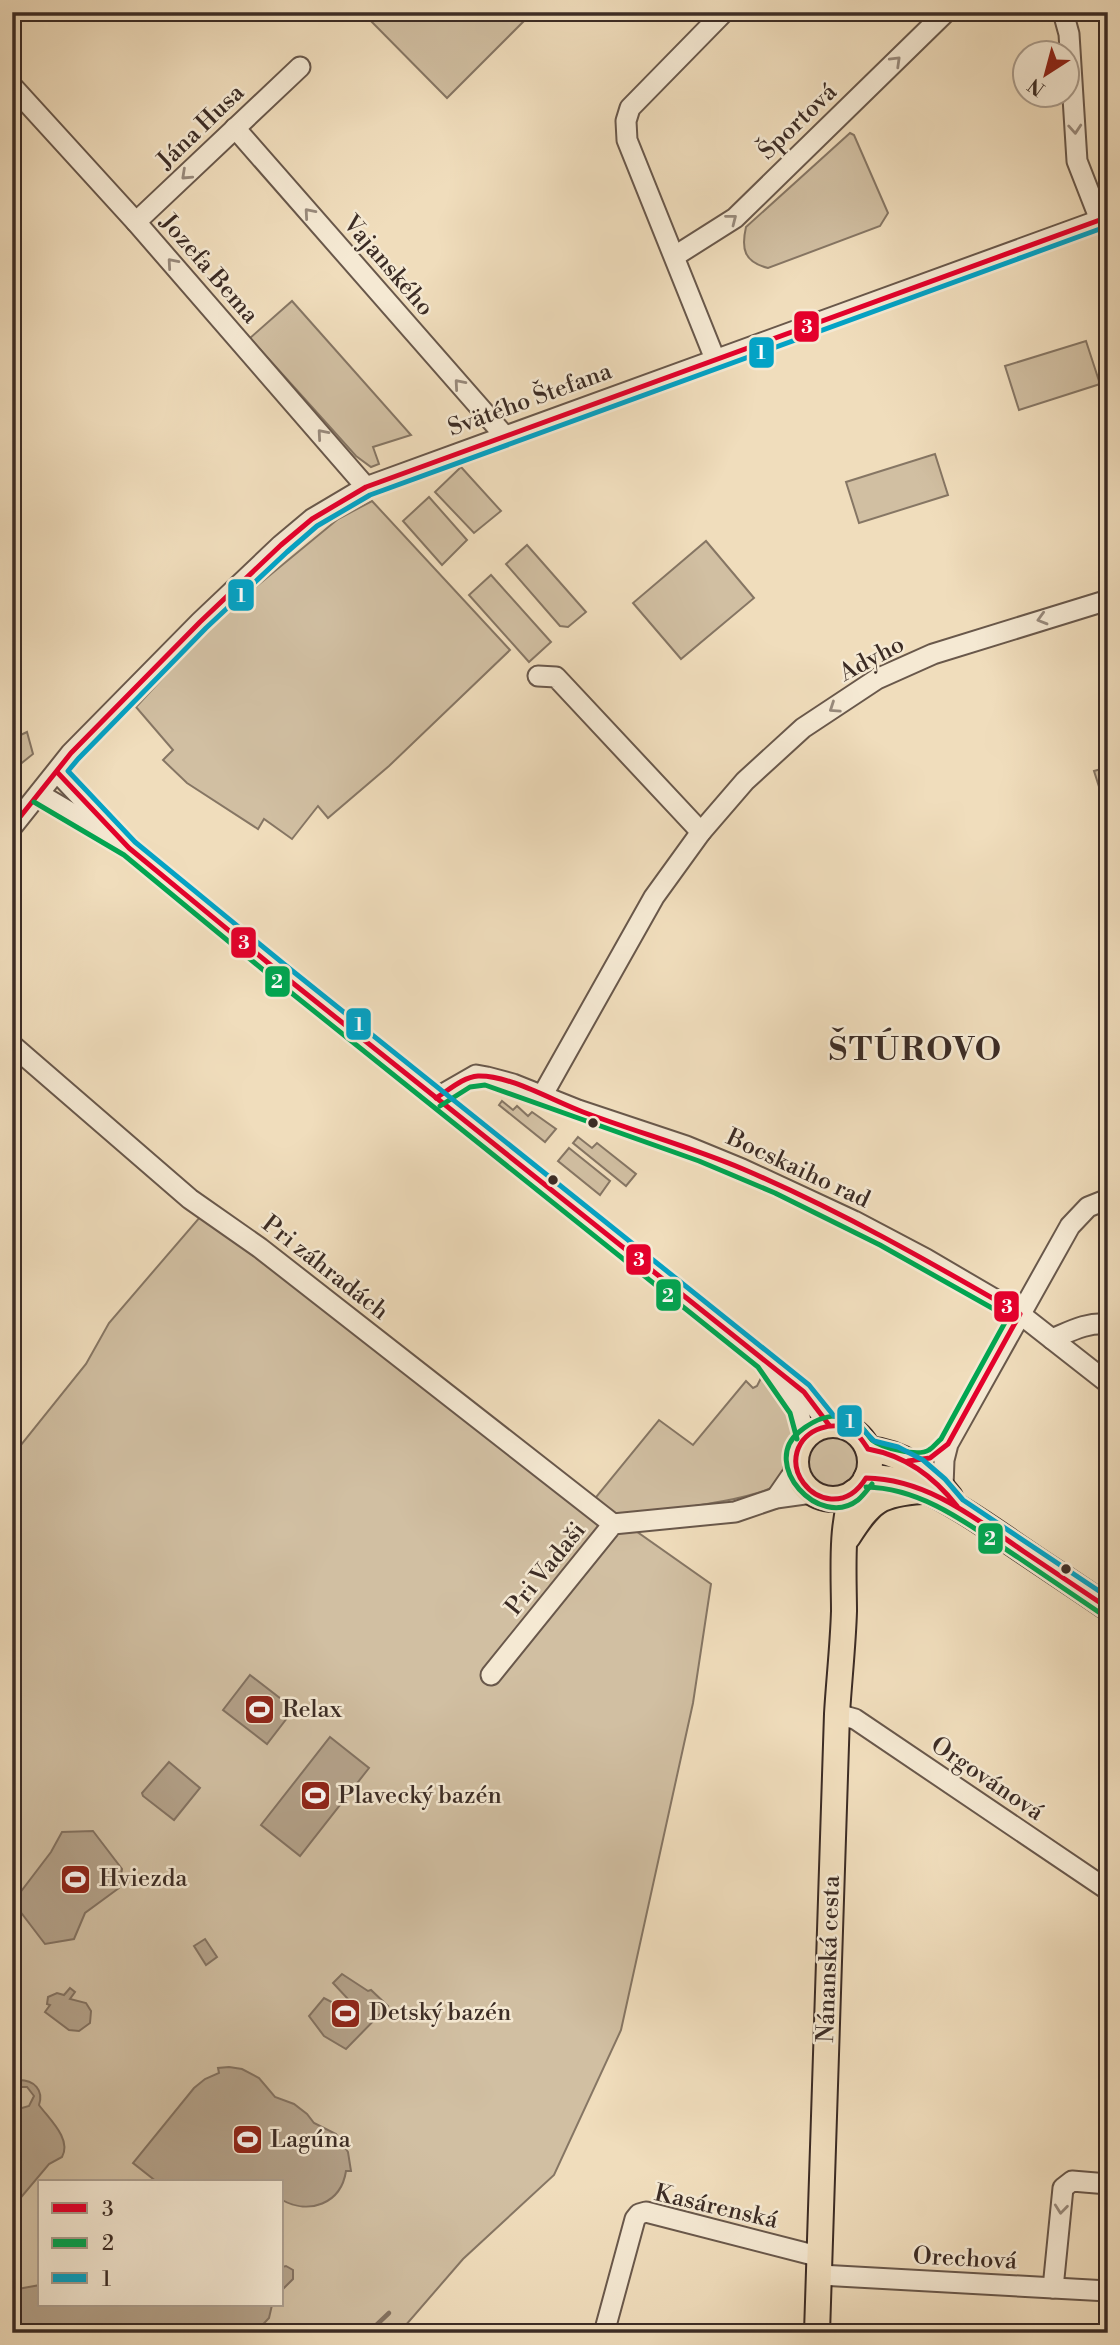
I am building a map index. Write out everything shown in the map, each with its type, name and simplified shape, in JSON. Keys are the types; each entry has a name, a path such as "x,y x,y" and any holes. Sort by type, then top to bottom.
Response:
{"main road":[{"path":"829,1425 852,1430 862,1439 870,1460 860,1485 849,1502 843,1586 827,1510 817,1495 803,1483 796,1468 797,1452 805,1437 814,1430 829,1425"},
{"path":"867,1449 908,1461 941,1495 1108,1608"},
{"path":"817,1495 839,1498 860,1485 887,1478 941,1495"},
{"path":"846,1540 863,1513 878,1501 893,1494 941,1495"},
{"name":"Nánanská cesta","path":"817,2333 843,1586"}],"street":[{"path":"715,359 627,140 626,121 630,108 724,12"},
{"name":"Športová","path":"675,256 735,218 946,12"},
{"path":"1063,12 1069,34 1077,161 1104,218"},
{"name":"Jána Husa","path":"136,222 300,67"},
{"name":"Jozefa Bema","path":"12,86 136,222 366,487"},
{"name":"Vajanského","path":"235,128 504,435"},
{"name":"Svätého Štefana","path":"12,827 71,753 200,622 312,519 366,487 1104,218"},
{"name":"Adyho","path":"542,1096 649,905 701,832 745,781 803,728 877,679 933,654 1108,600"},
{"path":"538,676 556,677 701,832"},
{"path":"57,772 129,848 804,1392 829,1425"},
{"path":"39,794 129,848"},
{"name":"Pri záhradách","path":"12,1045 190,1199 260,1248 613,1524"},
{"name":"Bocskaiho rad","path":"436,1098 476,1075 513,1084 578,1111 686,1146 793,1191 926,1259 1020,1314 1108,1383"},
{"path":"941,1495 948,1444 1020,1314 1070,1226 1088,1207 1108,1199"},
{"path":"1052,1339 1080,1327 1096,1323 1108,1324"},
{"path":"764,1361 797,1409 805,1437"},
{"path":"908,1461 928,1460 948,1444"},
{"path":"776,1498 796,1468"},
{"name":"Pri Vadaši","path":"491,1675 613,1524 735,1512 776,1498 817,1495"},
{"name":"Orgovánová","path":"837,1714 855,1719 1108,1890"},
{"path":"1053,2288 1063,2188 1072,2181 1108,2184"},
{"name":"Kasárenská","path":"604,2333 635,2219 639,2214 646,2212 820,2266"},
{"name":"Orechová","path":"820,2266 1108,2291"}],"shaded area":[{"path":"362,12 533,12 447,98"},
{"path":"850,133 854,135 888,213 880,226 768,268 754,262 744,248 746,227"},
{"path":"292,301 411,435 373,447 379,464 371,467 356,456 250,338"},
{"path":"1086,341 1100,384 1019,410 1005,366"},
{"path":"935,454 948,495 859,523 846,482"},
{"path":"461,467 501,511 474,533 435,492"},
{"path":"429,497 467,540 442,565 403,521"},
{"path":"372,501 510,650 389,766 328,818 318,806 292,839 264,819 258,829 187,783 163,760 173,750 136,707 218,618 338,519"},
{"path":"706,541 754,598 681,659 633,603"},
{"path":"527,545 586,612 568,627 560,626 506,564"},
{"path":"491,575 551,642 529,662 469,595"},
{"path":"27,732 33,754 18,766 12,765 12,739"},
{"path":"1108,767 1108,815 1094,771"},
{"path":"502,1101 513,1110 517,1106 528,1116 532,1112 556,1129 545,1142 499,1105"},
{"path":"578,1137 592,1148 597,1143 636,1174 626,1186 573,1143"},
{"path":"569,1148 610,1181 600,1195 558,1161"},
{"path":"200,1217 593,1501 659,1420 693,1445 746,1381 753,1388 761,1378 775,1392 792,1418 795,1437 786,1475 771,1488 730,1500 616,1517 711,1584 693,1703 621,2030 554,2175 463,2259 399,2333 12,2333 12,1456 86,1364 109,1323"},
{"path":"833,1435 852,1443 860,1462 852,1481 833,1489 814,1481 806,1462 814,1443"},
{"name":"Relax","path":"250,1675 294,1709 267,1744 223,1710"},
{"name":"Plavecký bazén","path":"330,1737 369,1768 300,1856 261,1825"},
{"path":"169,1762 200,1788 174,1820 142,1793"},
{"name":"Hviezda","path":"93,1831 122,1869 119,1888 85,1913 74,1939 45,1944 13,1902 51,1852 62,1832"},
{"path":"205,1939 217,1957 206,1965 194,1946"},
{"name":"Detský bazén","path":"342,1974 368,1991 371,1990 388,2006 346,2049 324,2036 309,2016 324,1998 341,2007 348,1999 333,1983"},
{"path":"70,1988 75,1992 70,1999 86,2003 91,2011 90,2023 79,2031 69,2030 45,2012 50,2005 47,2004 48,1997 57,1993 64,1995"},
{"name":"Lagúna","path":"218,2068 242,2069 259,2078 275,2097 294,2104 314,2123 336,2134 348,2152 351,2171 346,2171 338,2192 331,2199 313,2206 284,2201 284,2180 154,2180 133,2163 194,2088 219,2073"},
{"path":"19,2080 33,2084 39,2090 39,2105 62,2136 64,2150 62,2157 49,2164 18,2201 12,2197 12,2106 29,2106 34,2096 27,2087 12,2091 12,2083"},
{"path":"284,2266 293,2270 293,2279 284,2288"},
{"path":"38,2285 38,2306 272,2306 269,2318 255,2333 12,2333 12,2290"}],"waterway":[{"path":"368,2333 389,2313"}],"transit line":[{"name":"3","path":"12,827 71,753 200,622 312,519 366,487 1108,217"},
{"name":"1","path":"1108,226 370,495 317,526 287,552 206,628 68,771 135,842 809,1385 834,1416 857,1423 874,1441 898,1447 923,1460 945,1479 963,1500 1108,1597"},
{"name":"3","path":"57,772 129,848 284,976 804,1392 829,1425"},
{"name":"2","path":"34,802 124,855 279,983 758,1367 790,1413 797,1439"},
{"name":"3","path":"436,1098 472,1077 490,1077 517,1084 583,1112 704,1154 779,1185 884,1237 1020,1314 948,1444 930,1458 908,1461"},
{"name":"2","path":"440,1106 470,1087 485,1085 699,1161 775,1193 880,1245 1008,1317 941,1439 929,1450 917,1453 884,1446 872,1440 862,1427 850,1419 835,1416 820,1419 806,1427 789,1445 786,1460 790,1475 799,1489 812,1500 827,1507 843,1507 858,1500 872,1484"},
{"name":"3","path":"957,1506 938,1485 918,1469 895,1457 868,1449 854,1432 846,1428 821,1428 806,1437 797,1452 799,1476 816,1494 831,1499 842,1498 855,1491 866,1478 910,1485 949,1502 1108,1608"},
{"name":"2","path":"866,1487 908,1494 947,1511 1103,1615"}],"place":[{"name":"Relax","path":"259,1710"},
{"name":"Plavecký bazén","path":"315,1796"},
{"name":"Hviezda","path":"76,1879"},
{"name":"Detský bazén","path":"346,2013"},
{"name":"Lagúna","path":"247,2140"}],"district":[{"name":"ŠTÚROVO","path":"916,1050"}]}
